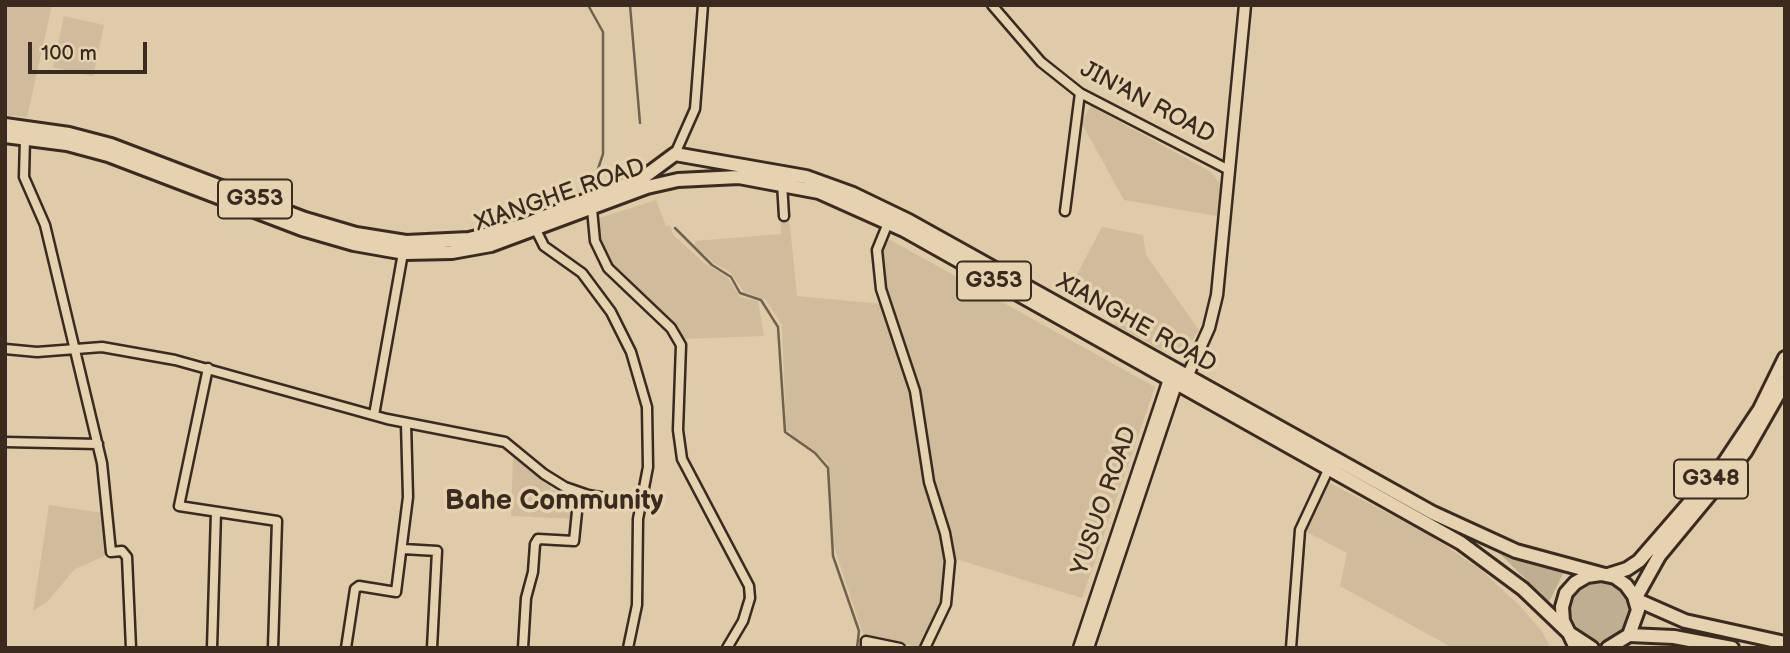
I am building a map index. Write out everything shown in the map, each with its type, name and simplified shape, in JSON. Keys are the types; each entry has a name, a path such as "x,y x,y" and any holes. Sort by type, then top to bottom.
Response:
{"main road":[{"name":"XIANGHE ROAD","path":"5,125 69,134 111,145 305,219 356,234 406,242 469,239 524,225 644,177 675,153 789,173 860,197 909,221 1177,376 1487,560 1569,633 1591,648"},
{"name":"XIANGHE ROAD","path":"5,136 67,144 108,155 302,229 354,244 402,253 471,250 536,230 668,182 739,177 782,183 834,198 888,223 1461,527 1537,558 1605,574"},
{"path":"698,157 698,178"},
{"path":"658,165 659,174 668,182"},
{"name":"G348","path":"1576,648 1562,614 1566,593 1581,579 1627,569 1639,561 1724,463 1754,418 1785,358"},
{"name":"G348","path":"1627,641 1637,617 1635,599 1659,556 1745,452 1785,382"},
{"path":"1605,574 1626,585 1635,599 1685,621 1785,643"},
{"path":"1608,648 1627,641 1674,636 1732,648"}],"street":[{"path":"675,153 695,109 703,5"},
{"name":"JIN'AN ROAD","path":"992,5 1041,62 1080,93 1229,170"},
{"name":"JIN'AN ROAD","path":"1177,376 1215,307 1244,5"},
{"path":"1065,211 1080,93"},
{"path":"25,138 24,177 45,225 98,444 111,552 122,551 127,557 131,648"},
{"path":"782,183 784,216"},
{"path":"592,209 595,241 608,268 671,328 681,345 678,430 682,459 749,586 750,598 743,621 727,648"},
{"path":"888,223 877,250 880,289 900,354 915,391 929,482 945,533 950,561 946,604 925,648"},
{"path":"536,230 544,246 582,273 611,312 631,352 648,407 648,467 638,519 637,605 628,648"},
{"path":"374,415 402,253"},
{"path":"5,349 37,352 102,347 208,368 406,423 505,442 544,474 579,492 641,504"},
{"path":"208,368 179,506 277,521 273,648"},
{"name":"YUSUO ROAD","path":"1079,648 1177,376"},
{"name":"YUSUO ROAD","path":"1088,648 1177,376"},
{"path":"346,648 353,592 359,586 396,592 408,497 406,423"},
{"path":"5,442 98,444"},
{"path":"1291,648 1300,530 1329,468"},
{"path":"523,648 526,598 533,572 535,544 538,539 573,541 579,492"},
{"path":"212,648 216,512"},
{"path":"403,549 437,551 432,648"},
{"path":"866,648 866,641 900,648"}],"shaded area":[{"path":"5,5 52,5 27,117 5,115"},
{"path":"64,16 104,25 93,76 53,67"},
{"path":"1091,106 1211,172 1220,184 1217,216 1124,200 1081,122"},
{"path":"656,200 666,226 670,225 673,235 703,262 728,278 740,297 758,301 764,336 684,339 618,279 598,242 596,219"},
{"path":"789,217 797,296 882,304 893,340 923,442 929,495 943,540 947,574 943,603 920,647 864,637 834,547 828,463 792,436 791,431 786,431 782,325 765,299 744,292 730,272 714,263 695,246 695,241 781,234 780,218"},
{"path":"1102,227 1143,235 1146,255 1199,330 1184,352 1175,346 1162,350 1115,325 1118,318 1068,291"},
{"path":"885,237 1155,387 1082,598 953,558 951,532 931,482 925,419 884,292 879,249"},
{"path":"513,455 523,456 550,480 550,490 577,494 576,519 511,516"},
{"path":"1328,482 1428,534 1480,569 1519,605 1541,630 1551,648 1453,648 1340,586 1347,553 1303,530"},
{"path":"49,505 103,513 105,556 75,569 48,601 33,611"},
{"path":"1498,552 1564,572 1550,600 1548,601"},
{"path":"1599,580 1611,582 1621,589 1628,599 1628,623 1621,633 1611,640 1599,642 1587,640 1577,633 1570,623 1568,611 1570,599 1577,589 1587,582"}],"waterway":[{"path":"588,5 603,32 603,154 595,178"},
{"path":"630,5 640,123"},
{"path":"588,218 592,242 599,258"},
{"path":"675,228 712,265 731,277 740,293 761,300 778,327 785,432 815,453 828,468 833,556 859,631 857,648"},
{"path":"611,275 639,303"},
{"path":"675,411 674,434 679,456"},
{"path":"738,621 745,602 744,584"},
{"path":"722,648 735,627"}],"district":[{"name":"Bahe Community","path":"554,502"}]}
